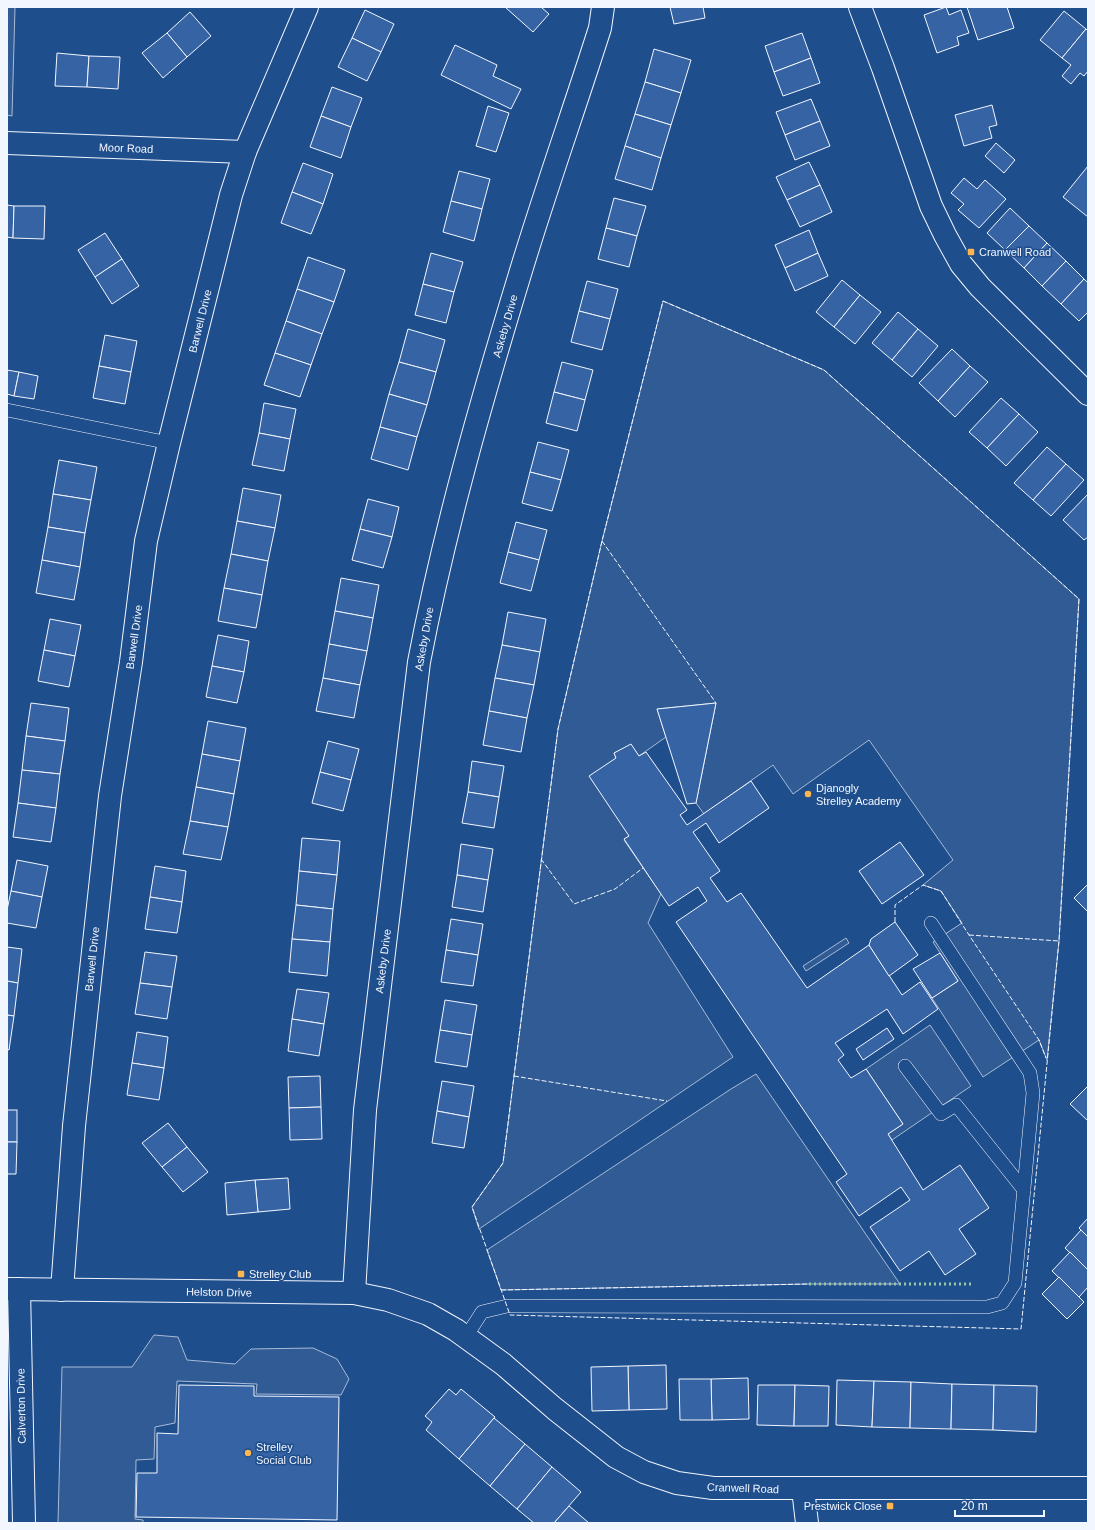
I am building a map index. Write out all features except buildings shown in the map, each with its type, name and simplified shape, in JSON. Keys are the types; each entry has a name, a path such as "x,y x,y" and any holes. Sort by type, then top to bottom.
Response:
{"street":[{"name":"Barwell Drive","path":"62,1290 74,1126 110,796 131,662 146,541 231,195 244,152 308,7"},
{"name":"Askeby Drive","path":"354,1293 365,1110 419,662 430,603 463,468 520,273 600,28 603,7"},
{"path":"860,7 931,206 961,264 980,287 1088,394"},
{"name":"Moor Road","path":"7,143 244,152"},
{"name":"Helston Drive","path":"13,1289 354,1293 388,1300 428,1314"},
{"name":"Calverton Drive","path":"13,1289 24,1523"},
{"name":"Cranwell Road","path":"428,1314 466,1337 503,1364 555,1409 616,1457 644,1472 677,1483 713,1488 1088,1488"},
{"path":"803,1489 807,1523"}],"lane":[{"path":"7,410 169,443"},
{"path":"466,1337 482,1312 507,1306 987,1307 1002,1302 1015,1283 1033,1093 1030,1073 931,923"},
{"path":"905,1066 942,1114 956,1104 1024,1190"}],"shaded area":[{"path":"7,7 15,7 12,116 7,115"},
{"path":"663,301 824,370 1079,599 1059,941 1047,1060 1039,1040 983,1077 932,998 958,981 933,942 962,923 941,891 923,885 953,860 869,740 793,794 773,765 704,814 696,803 716,703 657,709 666,737 639,756 631,745 614,753 629,836 624,840 661,894 648,923 733,1057 479,1229 472,1207 503,1163 558,729 602,541"},
{"path":"846,938 849,943 806,971 803,966"},
{"path":"930,1025 971,1086 892,1140 888,1134 903,1124 866,1069"},
{"path":"756,1074 900,1284 809,1284 501,1290 487,1250"},
{"path":"154,1335 178,1337 187,1360 235,1364 251,1349 313,1348 337,1359 349,1379 341,1395 256,1394 257,1384 177,1381 175,1423 155,1427 154,1459 136,1460 135,1519 143,1520 143,1523 58,1523 62,1367 132,1367"}],"hedge":[{"path":"809,1284 974,1284"}],"fence":[{"path":"663,301 824,370 1079,599 1059,941 1021,1329 510,1315 472,1207 503,1163 558,729 602,541 663,301"},
{"path":"602,541 716,703"},
{"path":"541,859 574,904 615,889 643,868"},
{"path":"895,922 895,905 923,885 941,891 1039,1040 1046,1058"},
{"path":"969,935 1059,941"},
{"path":"514,1076 667,1101"},
{"path":"501,1290 809,1284"}],"place":[{"name":"Cranwell Road","path":"971,252"},
{"name":"Djanogly Strelley Academy","path":"808,794"},
{"name":"Strelley Club","path":"241,1274"},
{"name":"Strelley Social Club","path":"248,1453"},
{"name":"Prestwick Close","path":"890,1506"}]}
